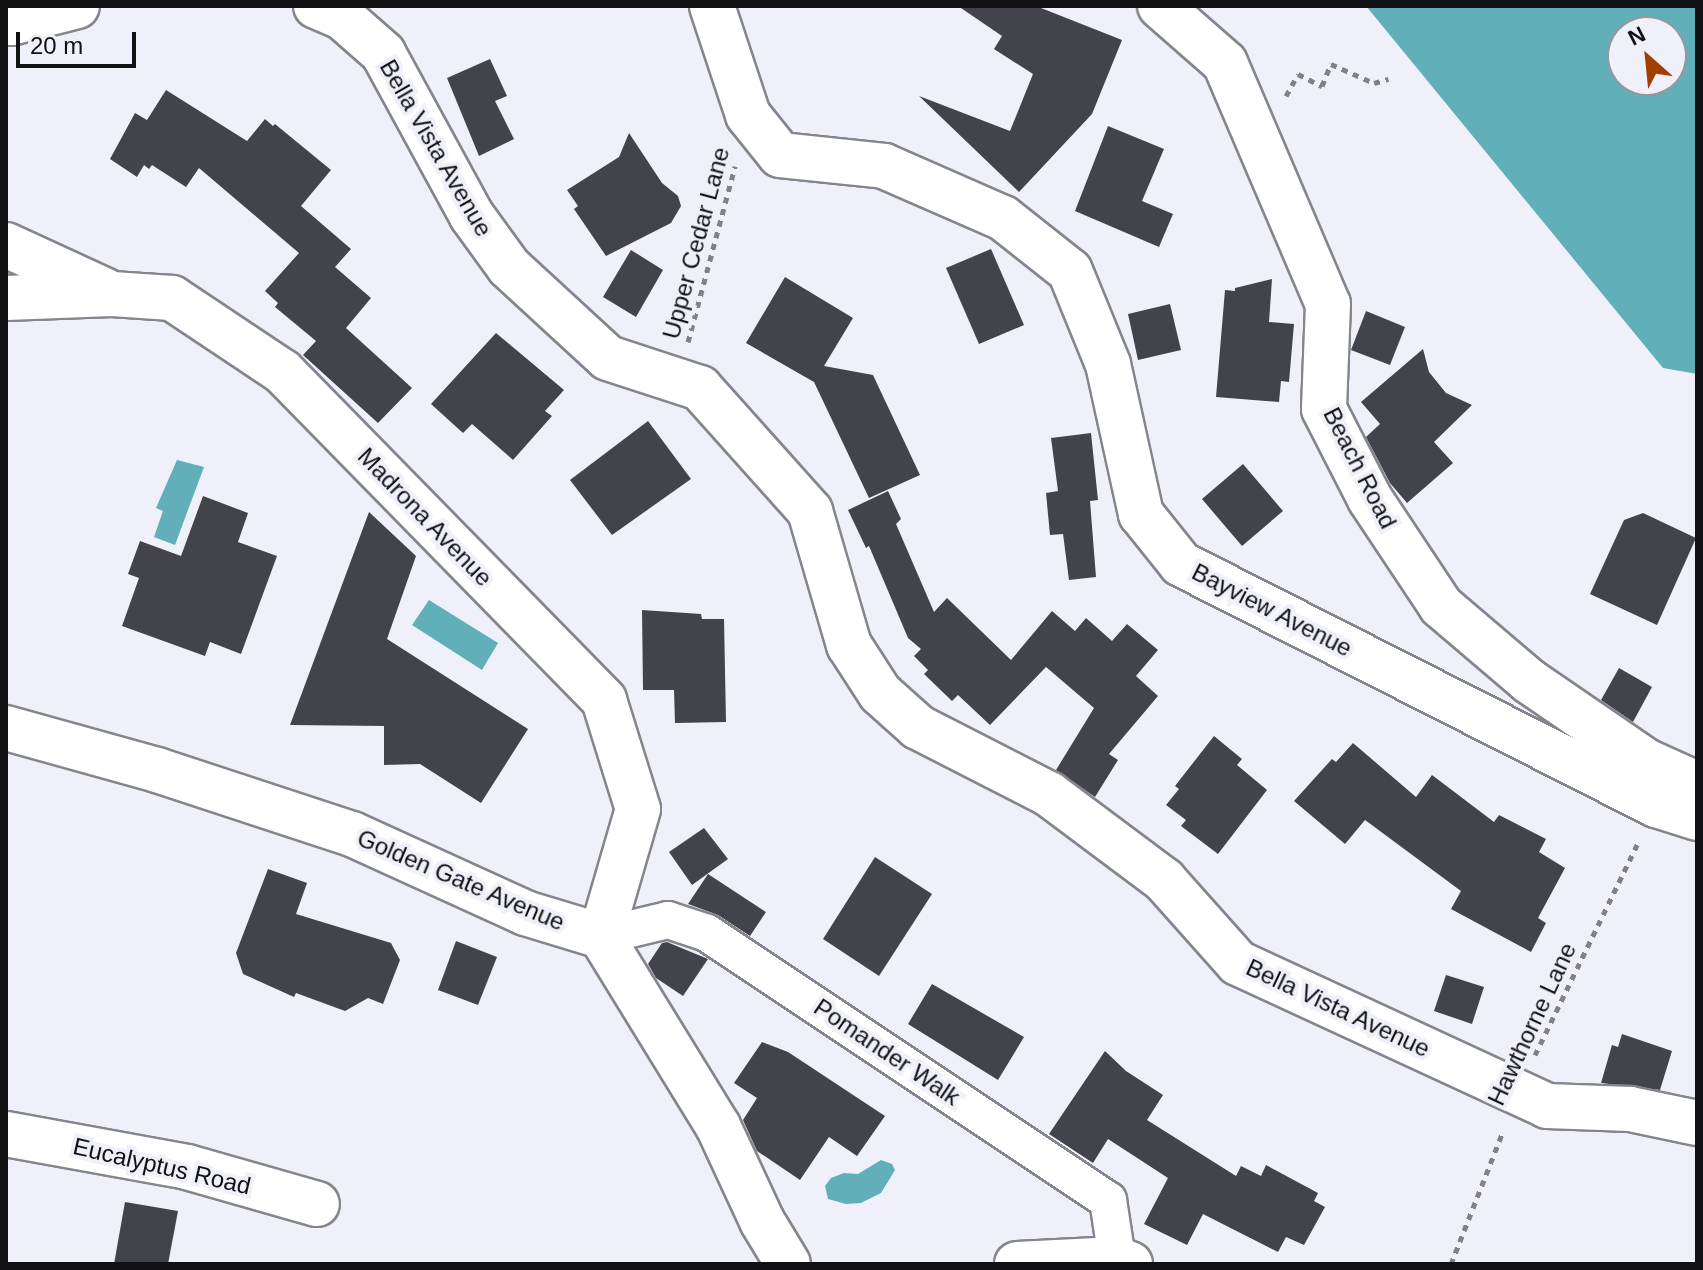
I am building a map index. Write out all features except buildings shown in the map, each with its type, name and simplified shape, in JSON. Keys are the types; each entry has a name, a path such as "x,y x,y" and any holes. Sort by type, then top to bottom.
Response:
{"street":[{"path":"6,20 11,23 77,6"},
{"name":"Bella Vista Avenue","path":"316,6 342,17 383,53 472,216 509,267 608,358 700,388 810,511 849,645 880,693 918,727 1049,794 1164,880 1238,963 1547,1106 1630,1109 1697,1123"},
{"name":"Bayview Avenue","path":"712,6 748,115 780,155 884,166 1003,218 1070,271 1108,364 1141,514 1181,564 1656,805 1697,818"},
{"name":"Beach Road","path":"1160,6 1225,63 1328,304 1324,409 1370,499 1441,606 1529,681 1646,761 1697,784"},
{"path":"6,245 112,294"},
{"name":"Madrona Avenue","path":"6,298 112,294 172,298 283,372 604,700 638,809 601,936"},
{"name":"Golden Gate Avenue","path":"6,728 157,770 352,834 525,913 601,936"},
{"name":"Pomander Walk","path":"601,936 668,920 707,933 1108,1200 1124,1262"},
{"path":"601,936 718,1126 762,1221 788,1264"},
{"name":"Eucalyptus Road","path":"6,1134 187,1167 317,1204"},
{"path":"1017,1264 1124,1262"}],"path":[{"path":"1283,101 1298,74 1322,86 1331,64 1374,83 1388,79"},
{"name":"Upper Cedar Lane","path":"678,381 748,115"},
{"name":"Hawthorne Lane","path":"1451,1264 1517,1092 1656,805"}],"water":[{"path":"1366,6 1697,6 1697,374 1663,368"},
{"path":"177,460 204,467 175,545 154,537 163,511 156,508"},
{"path":"429,600 498,643 482,670 412,625"},
{"path":"881,1160 892,1164 895,1170 881,1193 861,1203 846,1204 828,1199 825,1186 831,1178 844,1173 858,1174"}]}
